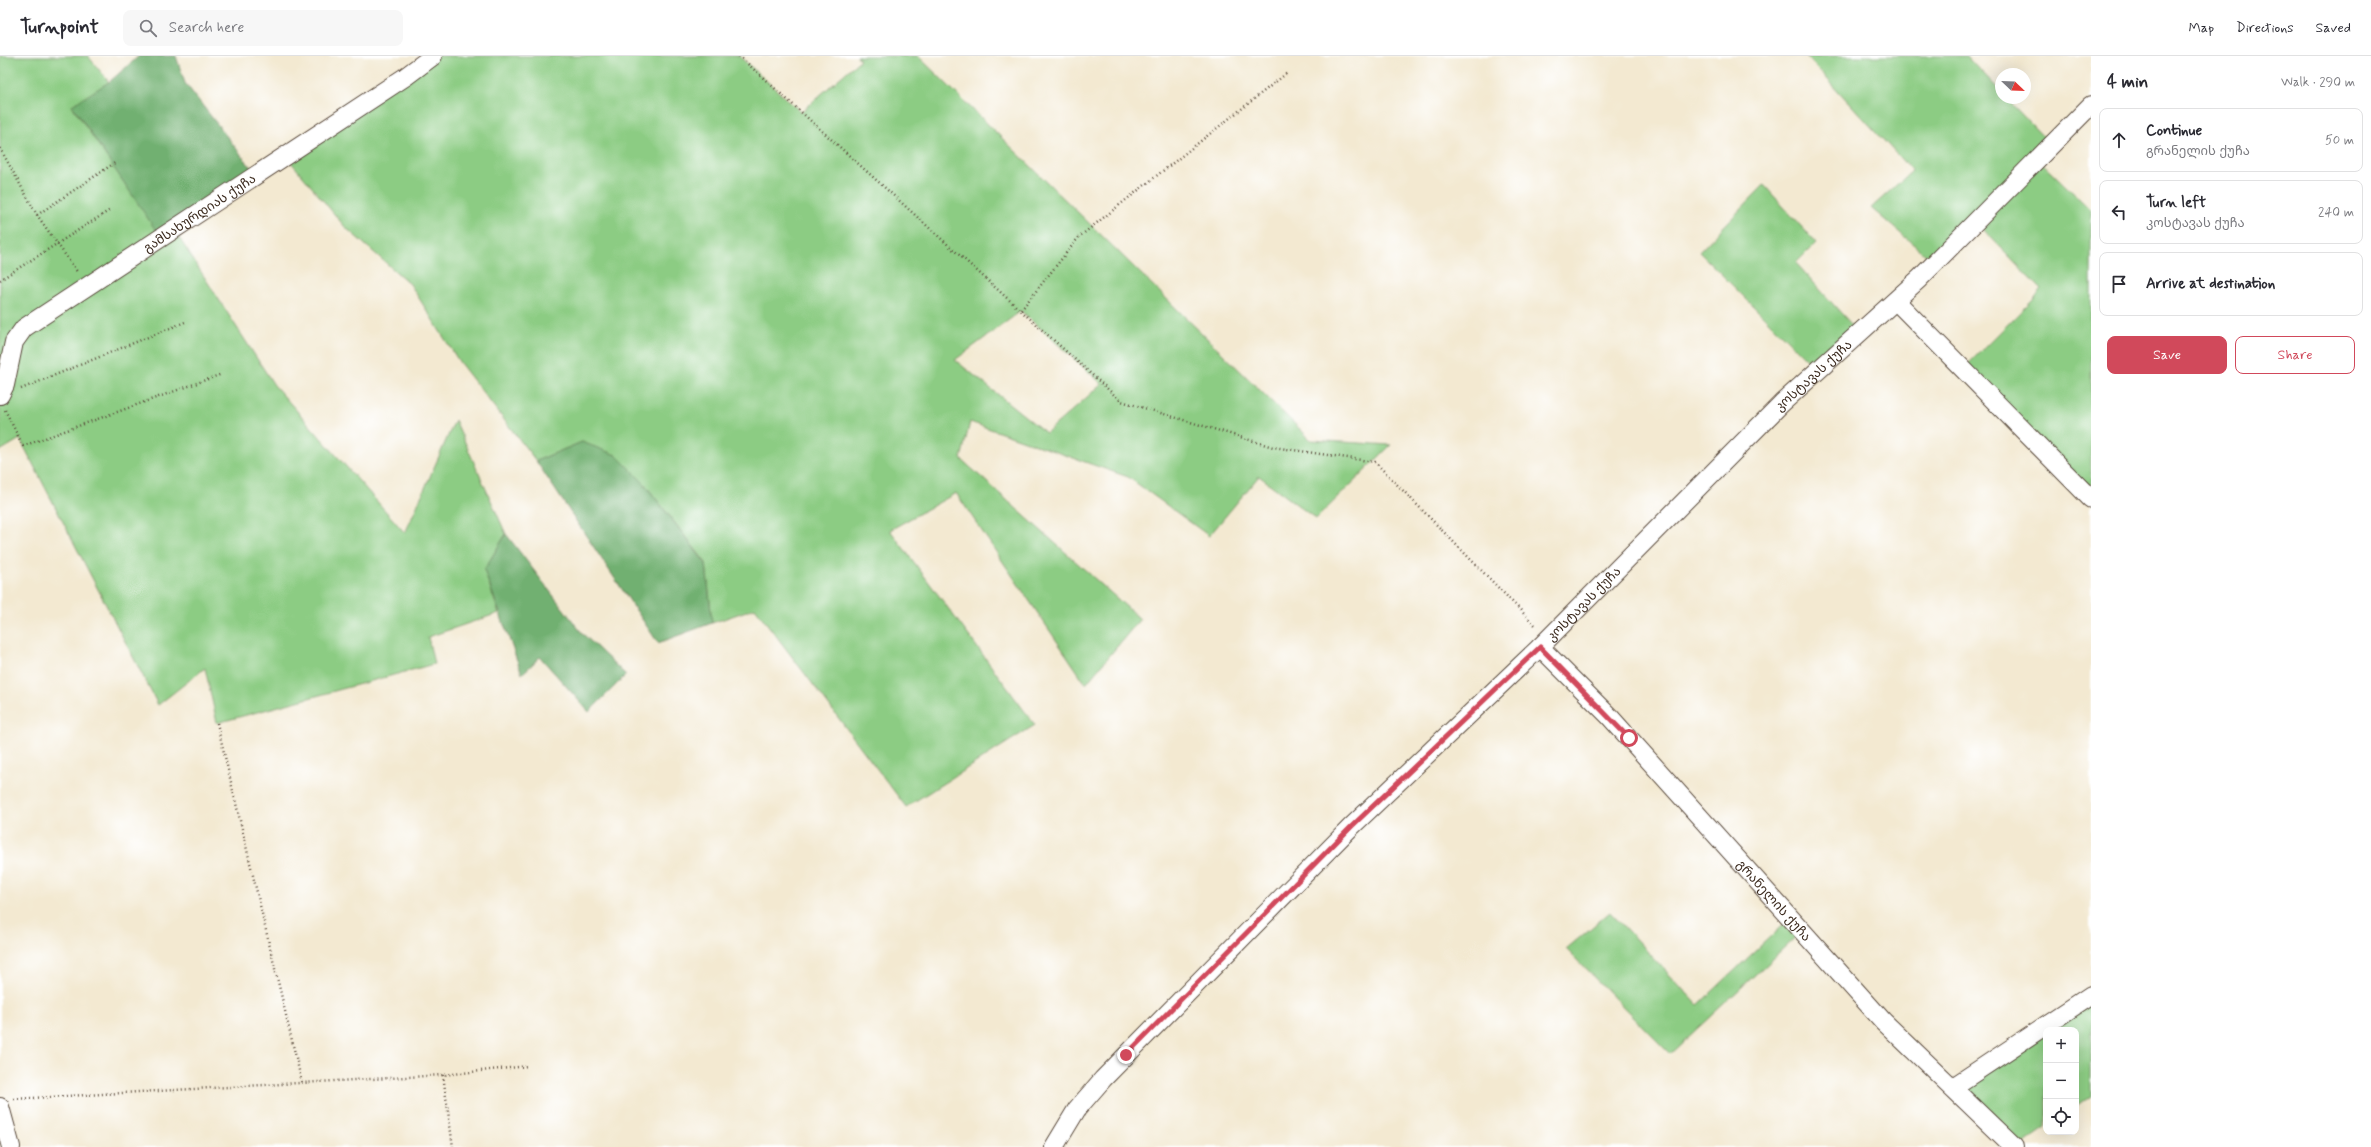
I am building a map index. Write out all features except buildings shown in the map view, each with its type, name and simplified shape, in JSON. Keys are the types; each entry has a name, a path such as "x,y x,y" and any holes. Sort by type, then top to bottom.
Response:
{"street":[{"name":"გამსახურდიას ქუჩა","path":"6,398 5,385 14,342 24,328 405,77 433,56"},
{"name":"კოსტავას ქუჩა","path":"1054,1147 1077,1109 1103,1078 1351,827 1544,643 1782,403 1896,301 2091,105"},
{"path":"1896,301 2091,499"},
{"name":"გრანელის ქუჩა","path":"1544,643 1883,1021 2014,1147"},
{"path":"1953,1087 2091,995"},
{"path":"4,1103 11,1147"}],"path":[{"path":"739,56 1122,401 1273,447 1375,462 1544,643"},
{"path":"1021,310 1079,237 1287,73"},
{"path":"0,148 37,215 88,286"},
{"path":"37,215 116,162"},
{"path":"0,280 110,210"},
{"path":"186,322 6,398 23,446 222,374"},
{"path":"217,723 302,1083"},
{"path":"4,1103 443,1075 528,1066"},
{"path":"443,1075 453,1147"}],"green space":[{"path":"0,56 88,56 109,82 72,106 161,237 174,230 274,385 405,533 455,420 506,534 484,570 499,613 428,637 434,664 217,723 205,668 158,705 20,439 0,451"},
{"path":"139,56 176,56 185,83 257,175 161,238 72,105 109,82"},
{"path":"433,56 739,56 801,112 860,60 857,56 918,56 1311,440 1391,445 1316,519 1259,476 1209,536 1128,477 970,422 961,459 1140,619 1086,684 956,493 890,530 1035,725 906,807 755,608 712,623 706,563 643,482 582,442 536,461 460,363 410,284 345,227 286,156","holes":["1021,311 1102,384 1046,433 955,360"]},
{"path":"1806,56 1967,56 1995,86 1995,104 2012,104 2051,145 2038,159 2091,210 2091,499 1963,369 2042,290 1976,222 1935,263 1871,208 1912,171"},
{"path":"1764,185 1816,243 1796,263 1860,334 1818,371 1699,252"},
{"path":"582,442 616,455 643,482 706,564 712,623 658,643 536,461"},
{"path":"506,534 582,633 626,675 589,712 540,657 522,674 484,570"},
{"path":"1610,912 1698,1005 1790,918 1802,931 1670,1054 1566,949"},
{"path":"2091,995 2091,1096 2079,1105 2079,1027 2043,1027"},
{"path":"2043,1027 2043,1130 2019,1147 1953,1087"}],"route":[{"path":"1126,1055 1351,827 1540,647 1629,738"}]}
